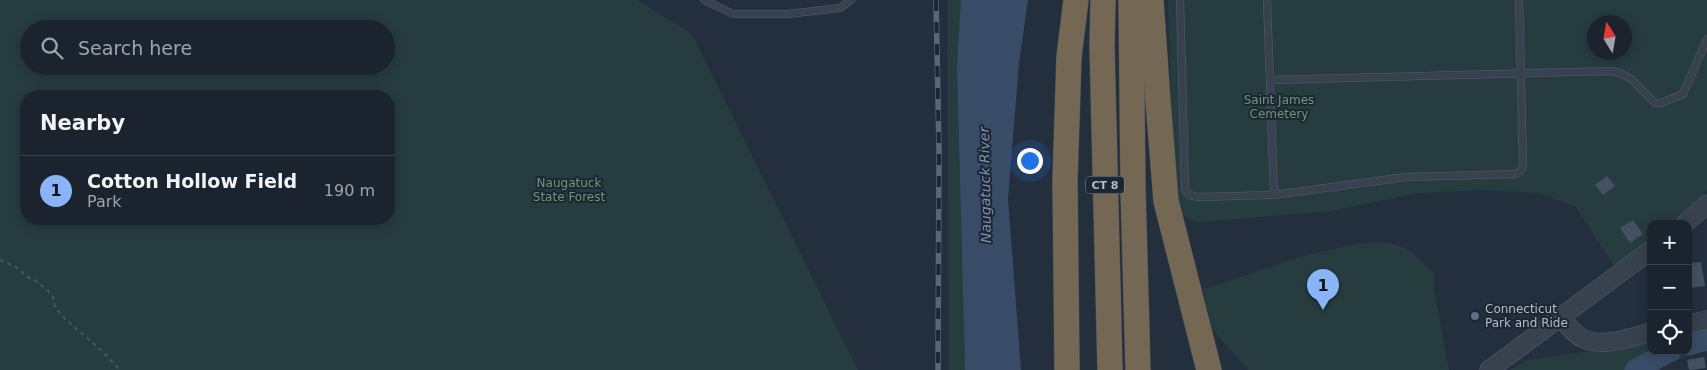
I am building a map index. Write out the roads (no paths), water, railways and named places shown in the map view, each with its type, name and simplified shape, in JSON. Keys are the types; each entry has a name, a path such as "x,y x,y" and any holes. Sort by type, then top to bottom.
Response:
{"highway":[{"path":"1067,370 1065,180 1069,57 1076,0"},
{"name":"CT 8","path":"1103,0 1110,370"},
{"name":"CT 8","path":"1131,0 1133,189 1138,370"},
{"path":"1151,0 1166,201 1209,370"}],"street":[{"path":"1689,220 1707,204"},
{"path":"1489,370 1647,253"},
{"path":"1560,317 1577,334 1590,341 1617,340 1647,333"},
{"path":"1692,323 1707,320"}],"lane":[{"path":"704,0 733,14 787,14 840,8 851,0"},
{"path":"1180,0 1186,192 1193,197 1274,195 1406,177 1516,174 1522,169 1523,164 1519,0"},
{"path":"1267,0 1274,195"},
{"path":"1270,80 1612,71 1631,79 1653,102 1662,103 1683,94 1707,39"}],"water":[{"name":"Naugatuck River","path":"961,0 1028,0 1019,63 1008,199 1021,370 965,370 957,67"}],"waterway":[{"path":"1692,344 1707,340"},
{"path":"1635,370 1663,355"}],"railway":[{"path":"936,0 939,151 938,370"}],"place":[{"name":"Cotton Hollow Field","path":"1323,310"},
{"name":"Connecticut Park and Ride","path":"1475,316"}],"park label":[{"name":"Saint James Cemetery","path":"1279,107"},
{"name":"Naugatuck State Forest","path":"569,190"}]}
